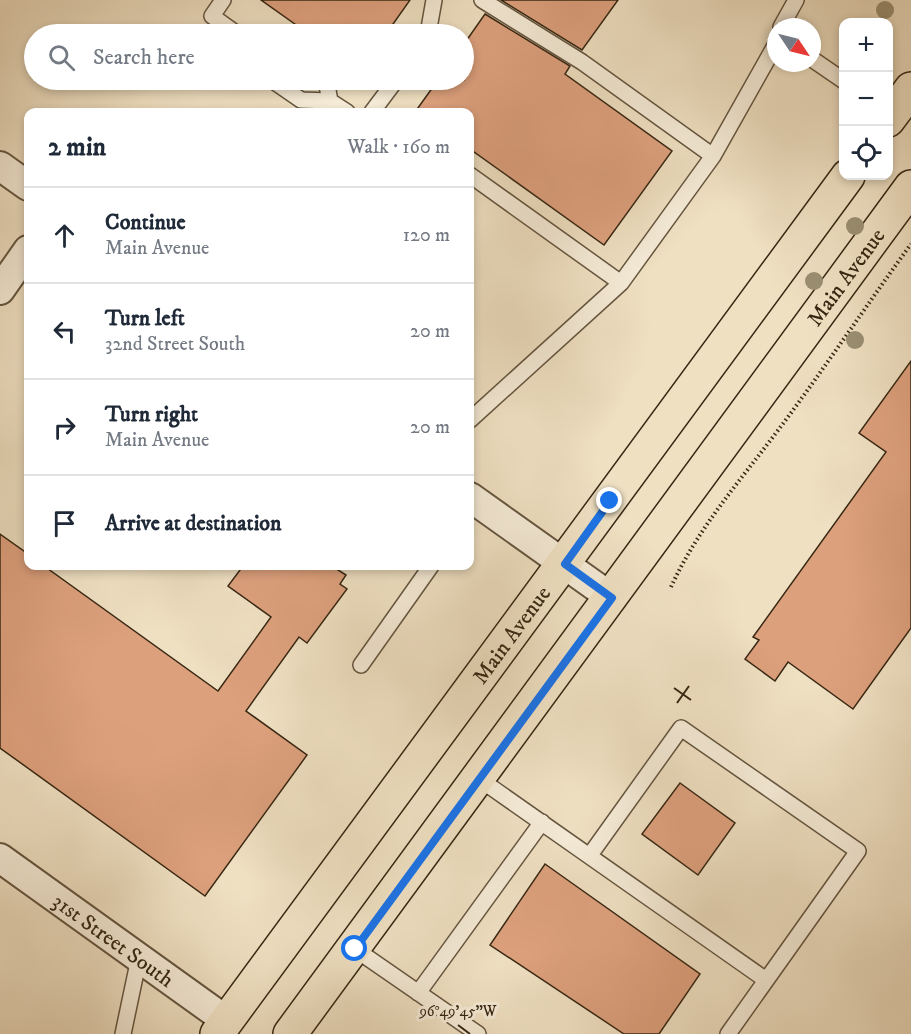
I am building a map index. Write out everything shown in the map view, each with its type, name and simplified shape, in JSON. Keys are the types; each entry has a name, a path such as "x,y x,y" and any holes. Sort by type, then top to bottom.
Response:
{"main road":[{"path":"893,112 911,89"},
{"name":"Main Avenue","path":"222,1027 565,564 845,180"},
{"name":"Main Avenue","path":"290,1034 355,949 911,187"}],"street":[{"path":"0,166 24,183"},
{"path":"0,290 24,256"},
{"path":"474,504 612,598"},
{"name":"31st Street South","path":"0,858 139,958 222,1027"}],"lane":[{"path":"223,0 212,16 223,24"},
{"path":"430,24 434,0"},
{"path":"482,0 582,62 713,156"},
{"path":"786,18 796,0"},
{"path":"474,416 621,283 713,156 767,60"},
{"path":"821,65 839,78"},
{"path":"286,90 301,100 330,101 341,108"},
{"path":"328,90 330,101"},
{"path":"375,108 388,90"},
{"path":"474,179 621,283"},
{"path":"361,665 428,570"},
{"path":"590,855 681,728 858,851 728,1034"},
{"path":"478,778 766,980"},
{"path":"418,993 542,822"},
{"path":"355,949 478,1034"},
{"path":"123,1034 139,958"}],"path":[{"path":"671,587 683,561 724,499 779,429 911,244"}],"building":[{"path":"261,0 410,0 393,24 295,24"},
{"path":"501,0 618,0 582,50"},
{"path":"485,14 570,66 565,74 672,151 604,245 474,152 474,108 418,108 431,90 474,90 474,30"},
{"path":"911,361 911,628 853,709 788,662 775,681 745,659 759,640 753,637 886,452 859,433"},
{"path":"0,534 24,551 24,570 50,570 218,691 271,617 228,586 240,570 338,570 346,575 340,584 347,589 307,643 299,637 246,711 307,755 205,896 0,748"},
{"path":"680,783 735,823 698,875 642,834"},
{"path":"545,864 700,974 659,1034 624,1034 490,945"}],"route":[{"path":"355,949 612,598 565,564 610,501"}]}
